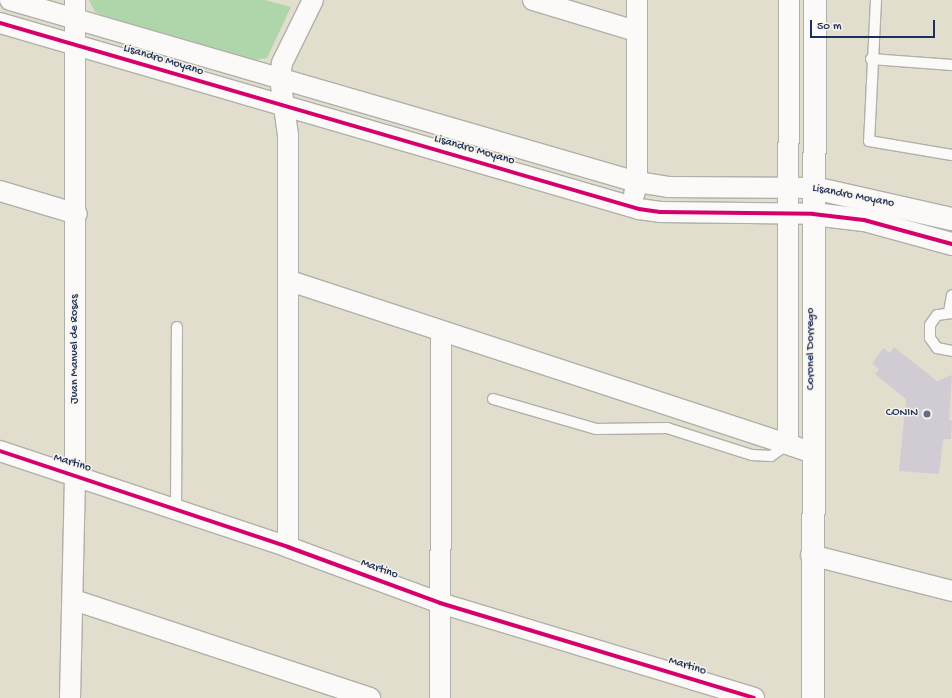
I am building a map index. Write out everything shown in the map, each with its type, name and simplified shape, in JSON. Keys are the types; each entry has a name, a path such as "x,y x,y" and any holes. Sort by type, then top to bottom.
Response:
{"street":[{"name":"Lisandro Moyano","path":"10,0 75,9 280,78 637,182 667,188 814,188 952,219"},
{"path":"288,548 290,281 288,134 280,78 282,63 313,0"},
{"path":"533,0 636,31"},
{"path":"631,207 637,182 637,0"},
{"path":"788,444 789,0"},
{"name":"Coronel Dorrego","path":"813,698 811,452 815,0"},
{"name":"Juan Manuel de Rosas","path":"70,698 74,600 77,214 74,45 75,9"},
{"name":"Lisandro Moyano","path":"0,23 631,207 660,212 813,214 864,220 952,244"},
{"path":"0,190 77,214"},
{"path":"290,281 441,332 811,452"},
{"path":"440,698 441,332"},
{"name":"Martino","path":"0,451 288,548 440,603 754,698"},
{"path":"811,555 952,591"},
{"path":"74,600 370,698"}],"lane":[{"path":"876,0 871,59 869,141 952,155"},
{"path":"871,59 952,65"},
{"path":"952,295 950,312 937,315 930,325 930,338 937,348 952,350"},
{"path":"176,510 177,327"},
{"path":"493,400 596,430 667,428 752,455 771,456 788,444"}],"green space":[{"path":"89,0 265,0 291,7 267,58 255,60 105,16 95,12"}],"building":[{"name":"CONIN","path":"894,347 937,381 952,375 949,420 952,421 951,439 943,439 939,474 899,471 906,399 875,374 879,369 872,364 883,348 890,353"}],"cycle path":[{"path":"0,23 639,209 660,212 813,214 864,220 952,244"},
{"path":"0,451 288,547 440,603 754,698"}],"place":[{"name":"CONIN","path":"927,414"}]}
